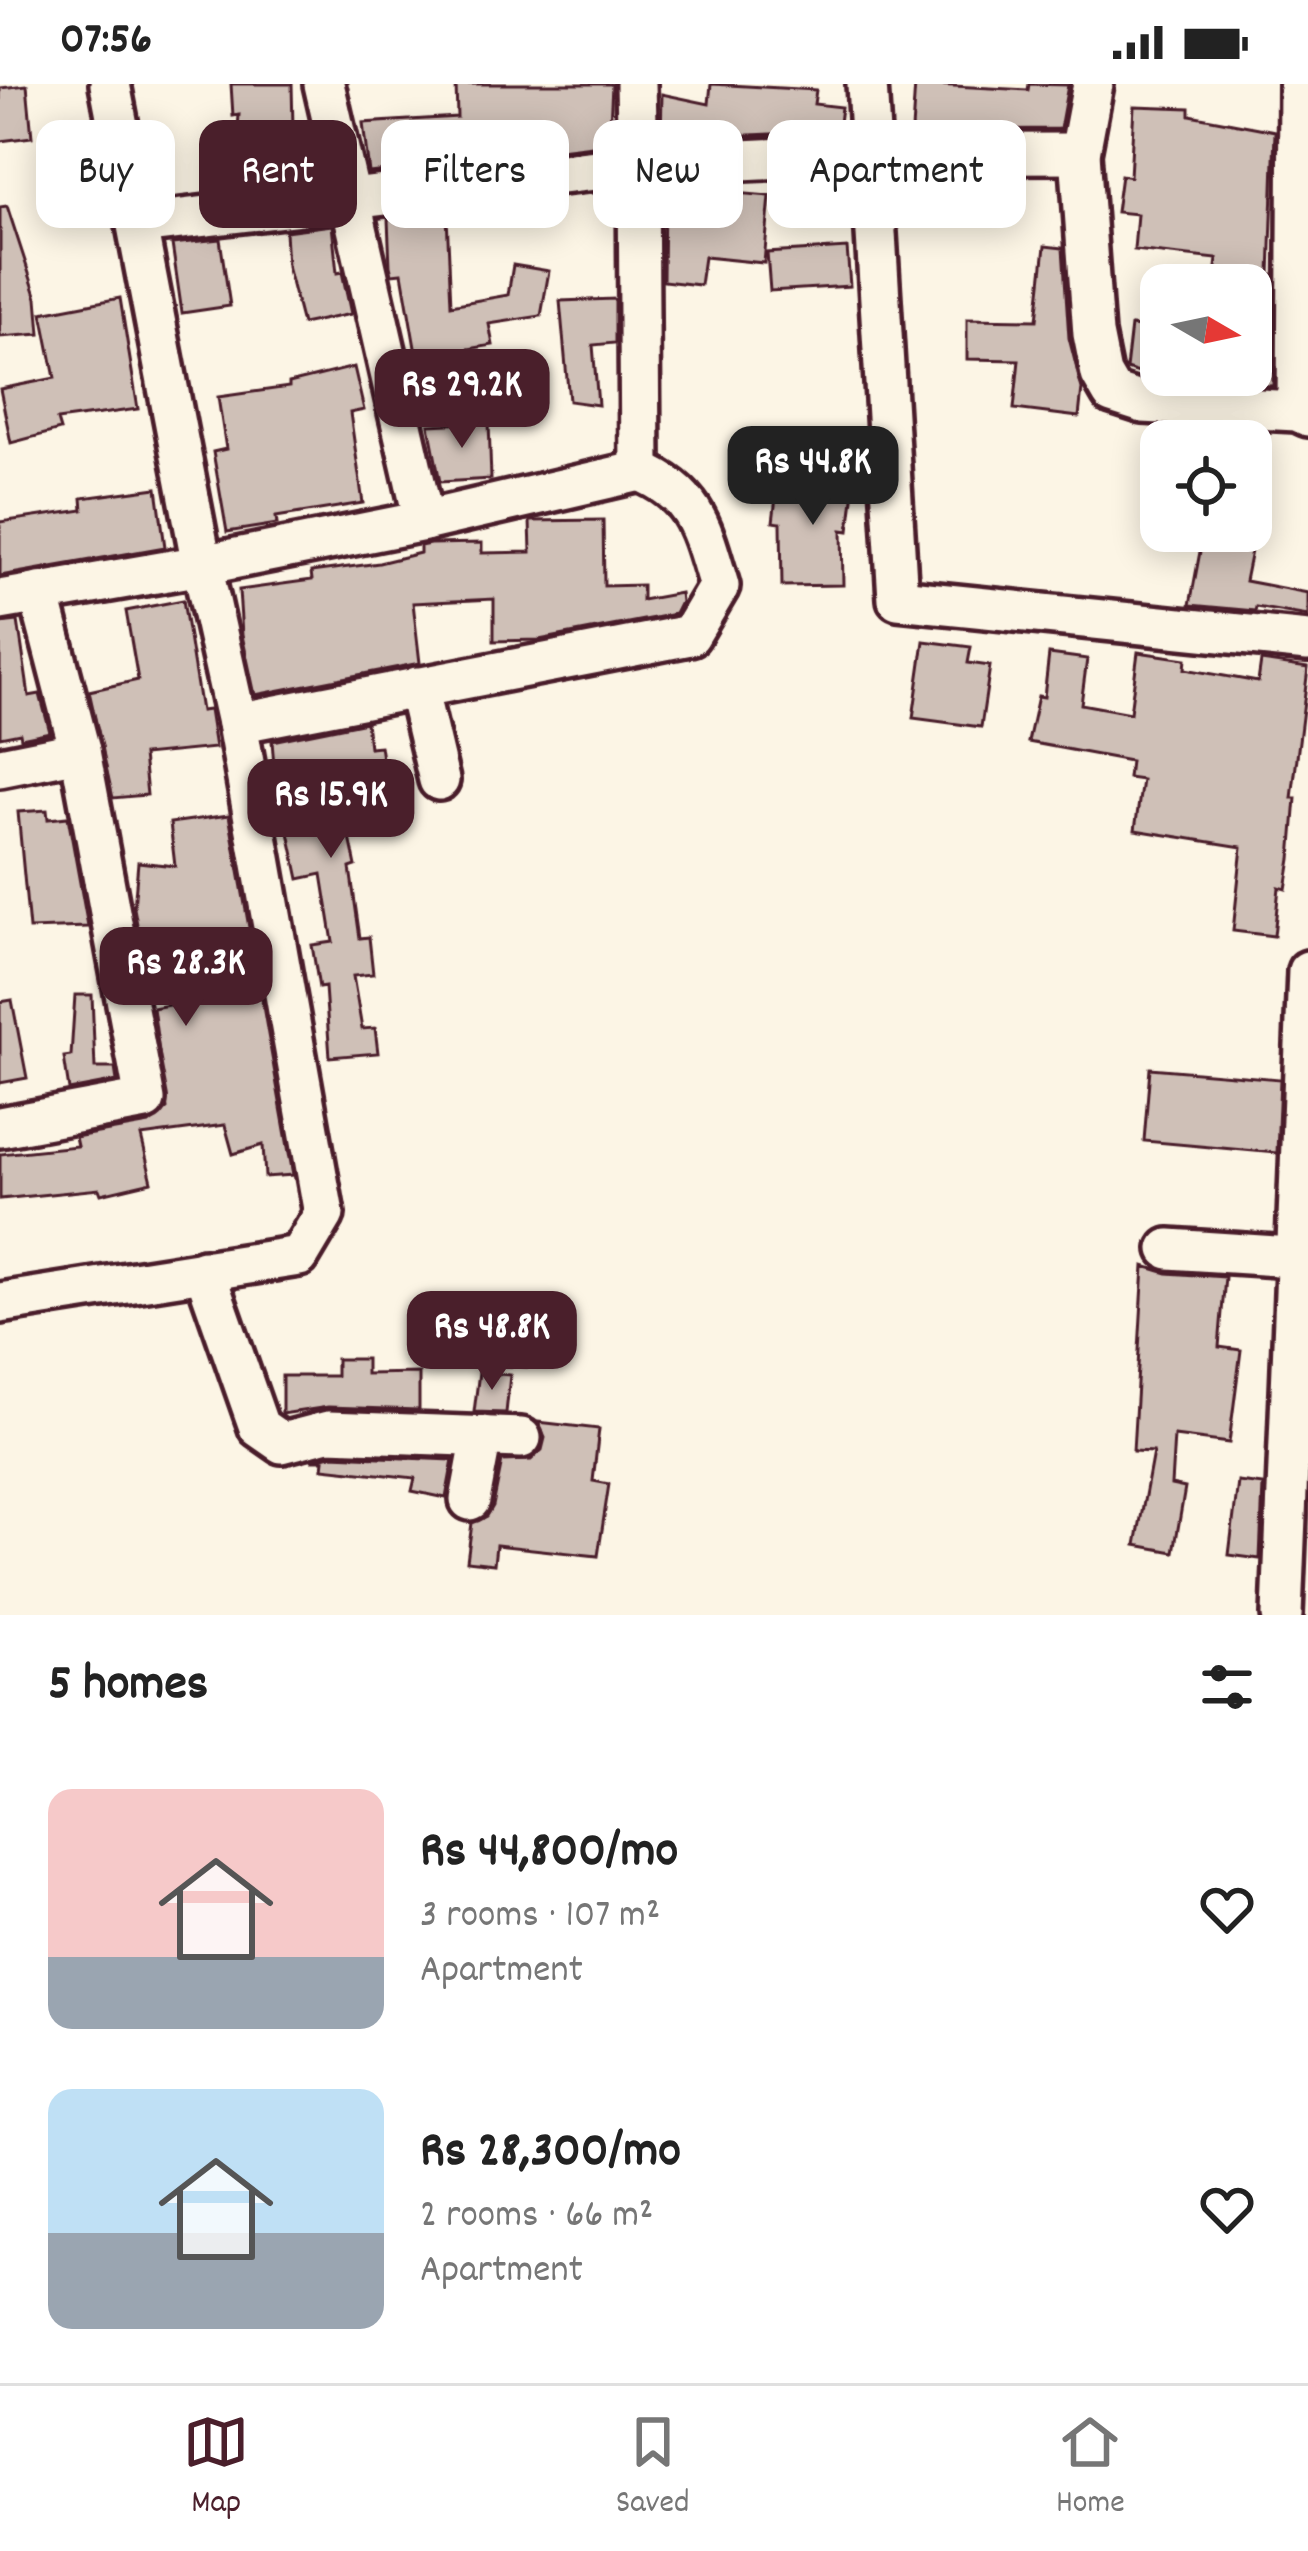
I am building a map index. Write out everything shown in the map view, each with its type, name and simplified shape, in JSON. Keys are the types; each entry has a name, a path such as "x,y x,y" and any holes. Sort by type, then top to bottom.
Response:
{"street":[{"path":"110,84 118,120"},
{"path":"324,84 333,120"},
{"path":"636,84 637,120"},
{"path":"867,84 868,120"},
{"path":"1093,84 1080,153 1093,334 1101,374 1112,393 1143,404 1303,414 1299,84"},
{"path":"1026,153 1080,153"},
{"path":"357,201 593,171"},
{"path":"357,215 424,521"},
{"path":"0,1303 298,1256 324,1214 237,723 202,565 141,228"},
{"path":"638,228 640,471"},
{"path":"873,228 898,598 1308,641"},
{"path":"0,600 424,521 640,471 674,485 703,532 719,586 691,635 237,723"},
{"path":"0,1127 145,1100 80,751 39,593"},
{"path":"417,687 439,780"},
{"path":"0,766 80,751"},
{"path":"1282,1615 1302,1258 1308,971"},
{"path":"1169,1250 1302,1258"},
{"path":"204,1270 259,1426 282,1443 328,1431 501,1437 470,1500"}],"building":[{"path":"231,84 292,84 293,120 239,120 239,115 233,116"},
{"path":"456,84 612,84 610,120 593,120 593,146 569,149 569,120 410,120 457,117"},
{"path":"711,84 816,90 814,104 841,107 839,120 767,120 767,134 743,135 743,120 661,120 662,94 709,104"},
{"path":"915,84 1028,90 1029,84 1068,85 1060,129 1026,129 1026,120 913,120"},
{"path":"27,85 32,137 0,141 0,88"},
{"path":"1134,106 1190,108 1190,115 1275,131 1270,264 1216,264 1217,259 1134,250 1137,214 1116,212 1121,175 1130,177"},
{"path":"381,122 381,172 369,173 363,123"},
{"path":"743,194 767,196 764,263 704,257 700,285 663,281 664,228 743,228"},
{"path":"7,206 37,298 40,334 0,337 0,207"},
{"path":"332,228 337,273 342,272 351,314 302,324 287,266 285,231"},
{"path":"388,228 448,228 451,305 508,295 513,265 549,271 541,316 489,324 493,345 468,349 464,386 434,382 437,355 417,359 402,273 392,274"},
{"path":"220,239 230,306 182,313 172,244"},
{"path":"1045,246 1063,248 1069,338 1082,389 1079,417 1014,409 1019,360 967,359 967,319 1037,320"},
{"path":"847,248 850,286 770,291 767,253"},
{"path":"1272,275 1274,275 1273,386"},
{"path":"120,298 138,409 57,420 60,430 11,443 0,389 55,378 42,313"},
{"path":"615,299 615,343 593,345 598,405 569,401 560,301"},
{"path":"1131,326 1140,327 1140,373 1126,369"},
{"path":"354,367 364,410 350,413 363,503 276,517 277,524 227,532 213,452 226,449 218,397 289,387 289,383"},
{"path":"489,422 491,479 440,482 429,425"},
{"path":"779,473 855,482 849,531 842,530 843,585 782,586 781,523 773,522"},
{"path":"157,488 165,547 0,576 0,522 83,510 82,498"},
{"path":"603,520 604,586 642,585 642,600 680,593 675,614 539,640 494,641 494,599 413,603 420,663 255,695 242,635 239,590 312,580 311,572 379,563 420,553 420,546 430,544 482,543 482,553 531,552 530,521"},
{"path":"1200,552 1251,552 1245,581 1308,593 1308,616 1256,607 1255,611 1190,605"},
{"path":"183,600 201,711 209,710 215,748 143,755 147,795 113,798 89,691 138,680 126,611"},
{"path":"18,621 29,696 40,694 50,732 0,737 0,623"},
{"path":"924,641 971,647 968,663 990,666 981,727 913,718"},
{"path":"1138,652 1186,659 1185,669 1258,682 1261,661 1308,668 1292,798 1296,798 1291,859 1286,889 1279,887 1274,936 1233,931 1242,847 1135,830 1142,780 1128,778 1130,761 1028,742 1038,696 1044,697 1049,654 1087,659 1081,704 1130,713"},
{"path":"366,722 369,747 380,746 386,784 340,790 356,866 350,868 360,938 369,937 373,974 353,976 362,1029 375,1028 378,1053 330,1057 325,987 319,988 312,945 333,942 322,874 299,879 282,800 277,801 272,741"},
{"path":"47,810 48,819 68,817 88,927 29,929 18,812"},
{"path":"229,815 293,1175 265,1177 263,1145 233,1154 225,1125 141,1136 152,1182 101,1194 99,1189 0,1199 0,1154 77,1146 75,1137 149,1124 167,1109 153,1008 200,999 193,949 144,962 134,908 138,862 175,866 170,823"},
{"path":"75,995 92,995 95,1068 115,1068 117,1081 69,1090 64,1057 71,1056"},
{"path":"12,1000 27,1078 0,1083 0,1002"},
{"path":"1150,1068 1280,1079 1277,1153 1144,1141"},
{"path":"1144,1266 1167,1273 1225,1277 1219,1347 1241,1350 1229,1443 1174,1436 1171,1485 1185,1488 1174,1552 1136,1545 1153,1452 1133,1451"},
{"path":"492,1315 547,1317 544,1368 490,1365"},
{"path":"336,1359 366,1359 366,1374 419,1373 419,1410 328,1407 282,1414 282,1376 336,1376"},
{"path":"479,1372 510,1375 506,1413 474,1412"},
{"path":"538,1422 599,1429 593,1481 609,1484 598,1556 496,1545 494,1564 467,1561 472,1523 487,1516 493,1506 502,1461 531,1460 542,1450 545,1438"},
{"path":"331,1455 453,1460 446,1498 412,1491 415,1478 323,1468 324,1460 311,1460"},
{"path":"1238,1482 1263,1485 1260,1559 1229,1555"}]}
